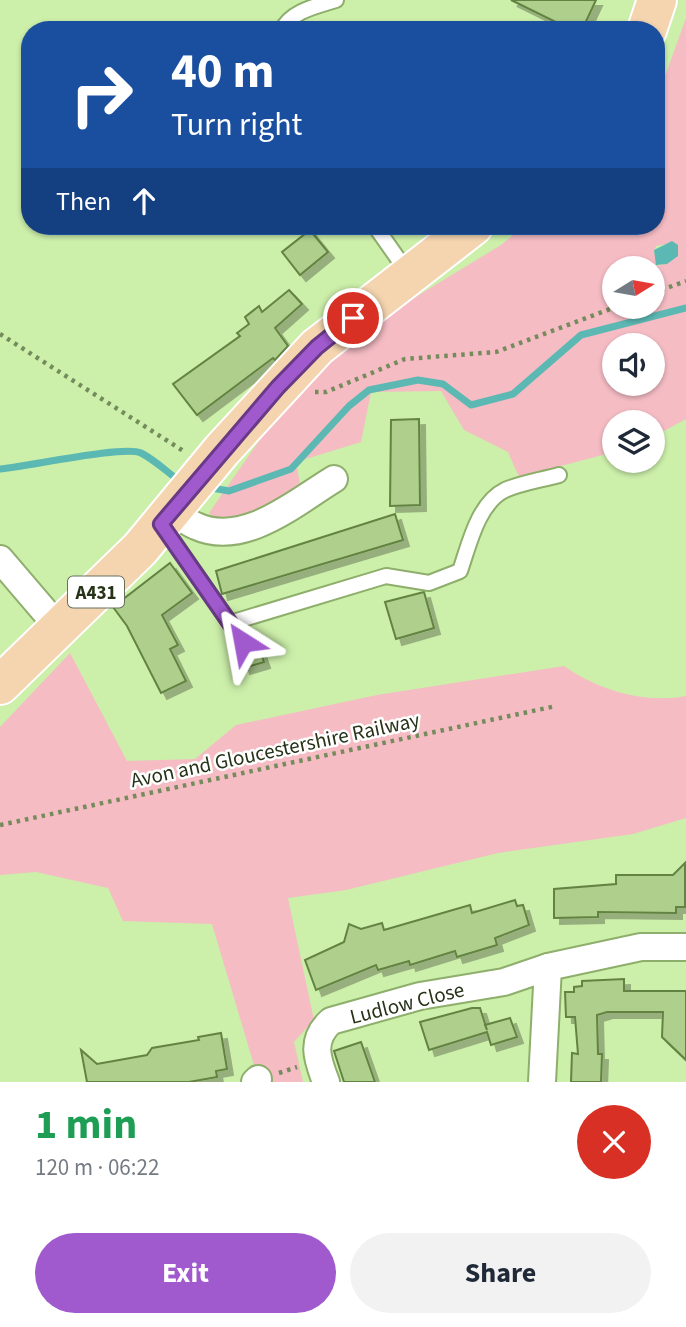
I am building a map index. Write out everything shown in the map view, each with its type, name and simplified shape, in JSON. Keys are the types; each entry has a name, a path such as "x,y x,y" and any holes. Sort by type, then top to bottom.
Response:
{"main road":[{"path":"650,21 657,0"},
{"name":"A431","path":"0,685 59,628 190,489 278,387 317,347 408,273 461,235"}],"street":[{"path":"190,489 197,527 226,532 257,525 334,479"},
{"path":"0,559 59,628"},
{"name":"Ludlow Close","path":"322,1072 315,1044 321,1030 331,1021 421,996 504,982 548,967 641,947 686,947"},
{"path":"542,1082 548,967"}],"lane":[{"path":"286,21 304,11 336,0"},
{"path":"381,235 408,273"},
{"path":"230,623 386,576 429,583 460,571 480,518 492,500 504,491 559,475"},
{"path":"190,489 230,623 243,642"}],"path":[{"path":"665,289 686,281"},
{"path":"278,387 305,392 326,392 405,359 496,352 602,312"},
{"path":"0,334 190,489"},
{"name":"Avon and Gloucestershire Railway","path":"0,825 556,706"},
{"path":"256,1081 322,1072"}],"shaded area":[{"path":"686,18 686,419 665,430 665,410 602,410 602,455 519,477 508,452 464,430 441,391 371,392 361,442 296,462 302,495 223,527 209,513 268,428 353,335 513,235 665,235 665,76"},
{"path":"70,653 127,761 195,759 236,725 377,695 564,666 592,682 622,693 654,698 686,696 686,818 633,834 498,853 346,890 288,898 314,1020 294,1042 303,1082 259,1082 212,924 123,921 108,888 36,872 0,875 0,727"}],"water":[{"path":"672,241 678,245 678,256 665,264 665,256 655,256 654,250"}],"building":[{"path":"511,0 596,0 586,21 554,21"},
{"path":"304,235 314,235 328,252 300,275 282,252"},
{"path":"289,290 302,304 275,328 288,346 275,360 273,358 197,415 173,384 240,336 237,333 249,324 245,317 259,306 262,312"},
{"path":"419,419 420,505 390,506 391,420"},
{"path":"395,514 403,540 222,594 216,571"},
{"path":"170,563 192,593 162,615 178,645 170,649 186,681 161,693 127,626 113,607"},
{"path":"424,592 434,628 396,639 385,602"},
{"path":"257,641 264,662 244,668 238,650 248,650"},
{"path":"685,863 685,907 676,907 676,913 598,912 598,917 554,918 554,889 616,884 616,875 673,875"},
{"path":"515,900 517,906 523,905 529,925 495,938 497,945 457,957 455,951 410,965 409,961 378,970 376,965 316,990 305,960 344,942 349,924 361,929 382,923 384,930 470,905 472,913"},
{"path":"624,979 624,991 686,991 686,1060 662,1037 663,1012 607,1012 597,1015 598,1054 602,1054 601,1082 571,1082 572,1053 578,1054 575,1017 566,1017 565,992 574,992 574,987 582,986 582,981"},
{"path":"480,1008 485,1025 510,1018 517,1037 491,1045 487,1032 429,1050 420,1022"},
{"path":"221,1033 227,1069 216,1071 217,1077 189,1082 87,1082 81,1050 97,1064 147,1055 152,1048 199,1040 198,1037"},
{"path":"361,1042 375,1082 344,1082 334,1051"}],"waterway":[{"path":"206,487 229,491 291,469 349,406 369,390 418,380 443,384 471,405 513,394 581,335 686,308"},
{"path":"0,469 131,451 146,456 181,482"}],"route":[{"path":"243,642 161,524 278,387 317,347 353,318"}]}
